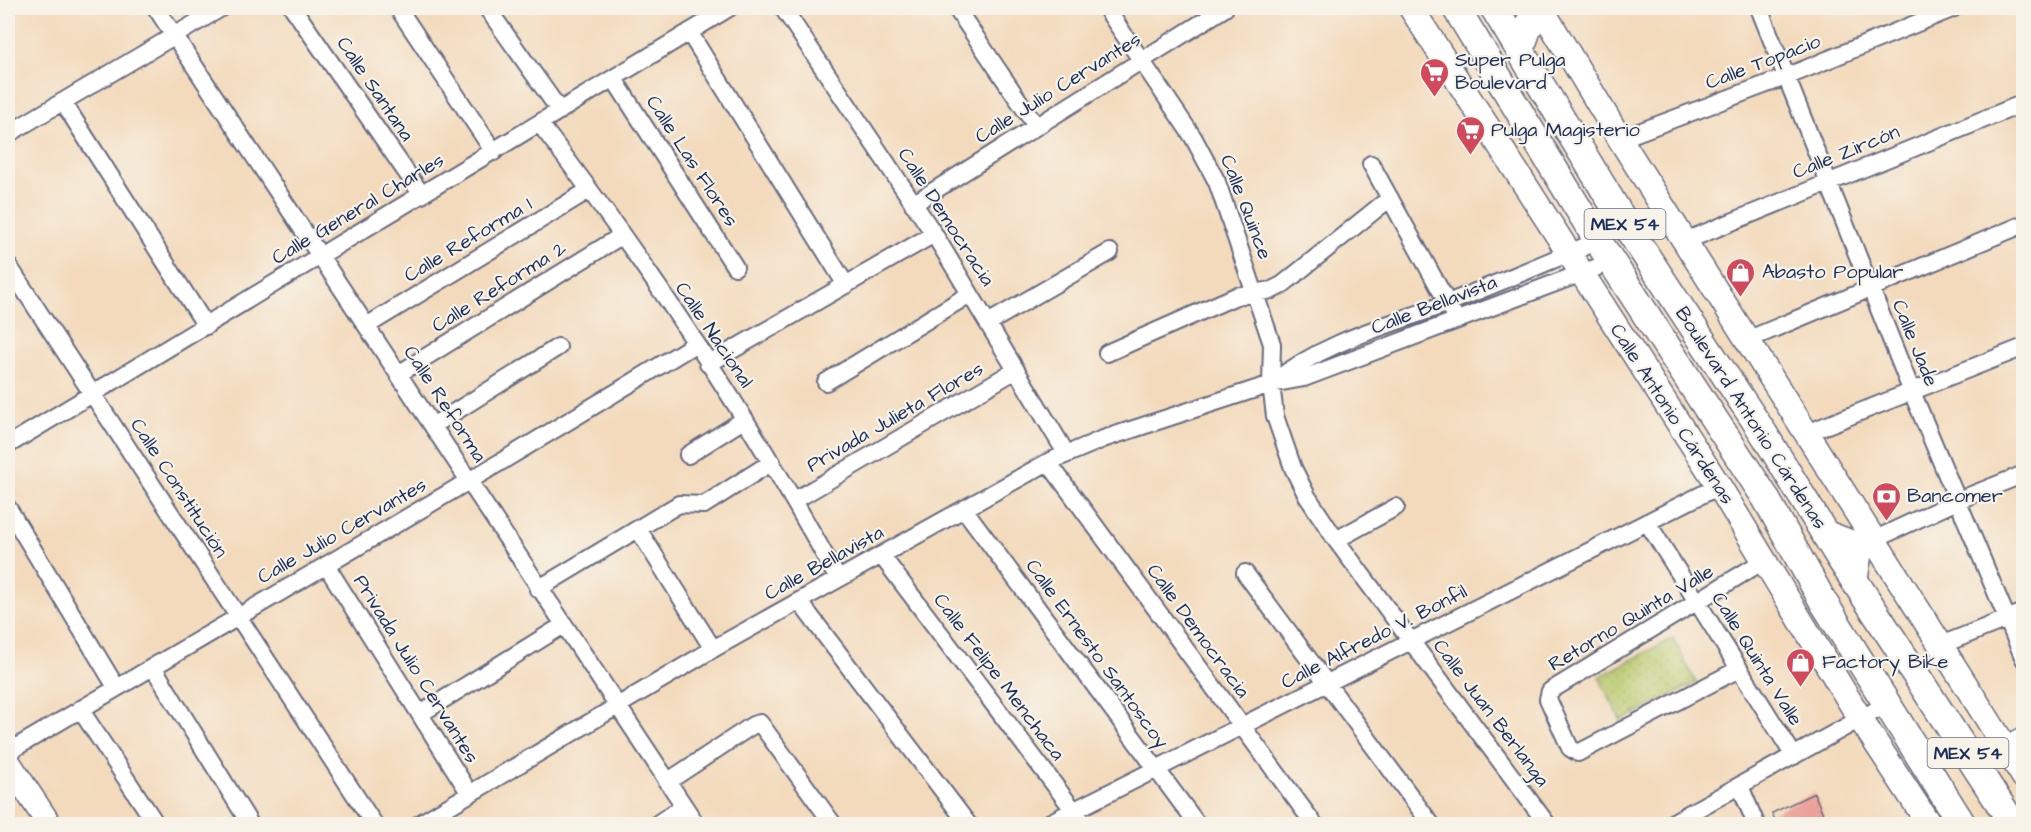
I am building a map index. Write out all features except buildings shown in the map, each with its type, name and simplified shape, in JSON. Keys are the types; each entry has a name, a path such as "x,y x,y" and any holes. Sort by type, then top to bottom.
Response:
{"main road":[{"name":"Boulevard Antonio Cárdenas","path":"1456,8 1605,251 1765,497 1824,603 1962,825"},
{"name":"Boulevard Antonio Cárdenas","path":"1494,8 1629,230 1764,434 1825,534 1858,548 1854,579 2013,825"},
{"path":"1520,50 1535,8"},
{"path":"1765,497 1821,553 1858,548"},
{"path":"1824,603 1829,577 1858,548"}],"street":[{"name":"Calle Reforma","path":"156,8 400,373 538,590 696,825"},
{"path":"8,134 221,8"},
{"name":"Calle Santana","path":"293,8 422,195"},
{"path":"398,8 494,152"},
{"path":"487,8 560,111"},
{"name":"Calle General Charles","path":"8,446 729,8"},
{"name":"Calle Democracia","path":"783,8 934,234 1066,453"},
{"path":"956,8 1036,126"},
{"name":"Calle Quince","path":"1106,8 1206,159 1230,214 1272,344 1271,384"},
{"name":"Calle Julio Cervantes","path":"913,204 1226,8"},
{"name":"Calle Antonio Cárdenas","path":"1411,8 1719,486 1929,825"},
{"path":"1541,8 1620,139 1807,433 1858,548 1941,645 2013,741 2024,777"},
{"name":"Calle Jade","path":"1759,8 1912,392 2024,659"},
{"name":"Calle Topacio","path":"1620,139 1788,76 1953,8"},
{"path":"689,32 846,285"},
{"name":"Calle Las Flores","path":"614,79 735,267"},
{"path":"63,102 206,326"},
{"name":"Calle Zircón","path":"1685,241 2024,103"},
{"name":"Calle Nacional","path":"540,124 621,236 745,419 795,500 838,579"},
{"path":"1371,164 1456,318"},
{"name":"Calle Reforma 1","path":"368,325 589,190"},
{"path":"1107,353 1236,296 1272,290 1282,285 1390,198"},
{"path":"1747,340 2024,224"},
{"path":"708,364 934,234"},
{"name":"Calle Reforma 2","path":"400,373 621,236"},
{"name":"Calle Bellavista","path":"1271,384 1297,363 1335,345 1448,303 1605,251"},
{"name":"Calle Bellavista","path":"419,825 713,649 1066,453 1271,384 1304,378 1456,318 1605,251"},
{"path":"988,323 1110,252"},
{"name":"Calle Constitución","path":"8,265 375,825"},
{"path":"826,382 970,294"},
{"name":"Calle Julio Cervantes","path":"8,752 237,615 471,482 695,344"},
{"path":"434,425 558,347"},
{"path":"1807,433 2024,347"},
{"name":"Privada Julieta Flores","path":"795,500 1016,370"},
{"name":"Calle Juan Berlanga","path":"1271,384 1275,416 1293,468 1307,496 1410,642 1547,825"},
{"path":"688,455 745,419"},
{"path":"538,590 679,504 704,506 772,462"},
{"name":"Calle Democracia","path":"1048,462 1314,825"},
{"path":"1858,548 1959,500 2024,474"},
{"name":"Calle Alfredo V. Bonfil","path":"1047,825 1079,818 1157,770 1719,486"},
{"path":"8,507 116,687"},
{"path":"1336,540 1396,507"},
{"name":"Calle Ernesto Santoscoy","path":"964,508 1197,825"},
{"name":"Calle Quinta Valle","path":"1647,522 1794,756"},
{"path":"638,529 713,649"},
{"name":"Calle Felipe Menchaca","path":"881,555 1079,818"},
{"name":"Retorno Quinta Valle","path":"1739,669 1584,752 1578,753 1570,748 1548,699 1550,691 1698,603 1764,560"},
{"name":"Privada Julio Cervantes","path":"326,565 470,794"},
{"path":"1245,573 1431,825"},
{"path":"799,601 968,825"},
{"path":"1941,645 2024,612"},
{"path":"420,714 562,626"},
{"path":"153,667 249,825"},
{"path":"1670,825 1887,704"},
{"path":"80,709 156,825"},
{"path":"667,782 753,725 760,723 833,825"},
{"path":"8,762 49,825"},
{"path":"1740,786 1756,825"},
{"path":"657,825 684,806"}],"green space":[{"path":"1673,638 1696,683 1621,721 1599,677"}],"place":[{"name":"Super Pulga Boulevard","path":"1434,98"},
{"name":"Pulga Magisterio","path":"1470,156"},
{"name":"Abasto Popular","path":"1741,298"},
{"name":"Bancomer","path":"1886,522"},
{"name":"Factory Bike","path":"1801,688"}]}
